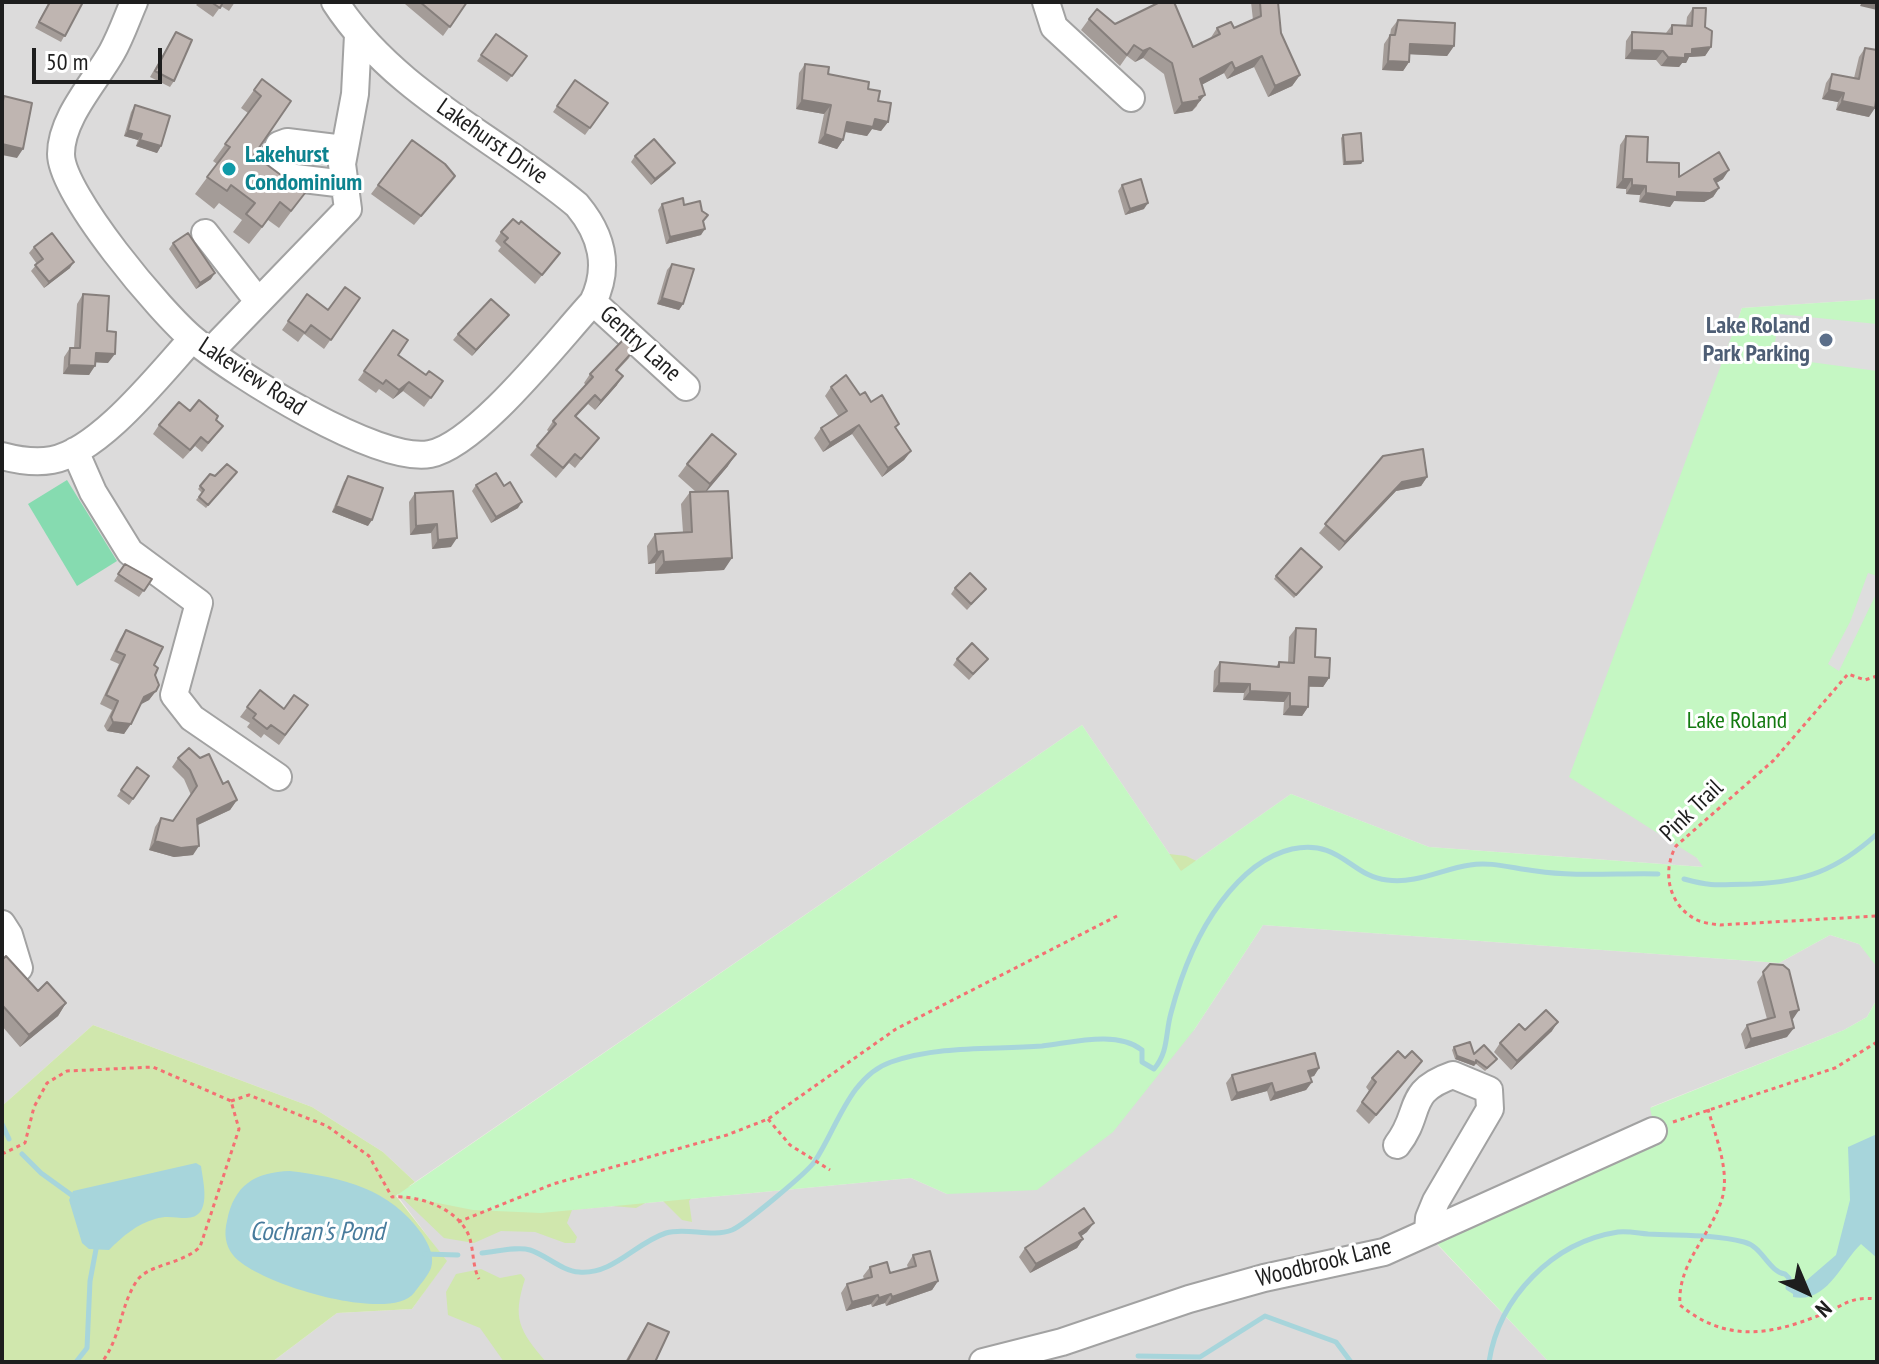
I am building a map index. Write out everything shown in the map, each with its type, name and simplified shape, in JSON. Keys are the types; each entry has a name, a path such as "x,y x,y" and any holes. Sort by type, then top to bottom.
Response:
{"street":[{"name":"Lakeview Road","path":"134,2 114,49 78,106 61,152 63,166 70,185 129,269 201,345 353,437 389,451 414,456 446,449 476,427 593,302"},
{"name":"Lakehurst Drive","path":"335,2 358,35 400,77 577,205 590,220 602,245 600,287 593,302"},
{"path":"1046,2 1054,27 1131,98"},
{"path":"2,456 52,460 75,451 258,301 343,216 348,209 344,149 355,94 358,35"},
{"path":"344,149 287,142 279,145 272,161 287,177 345,184"},
{"path":"205,233 258,301"},
{"name":"Gentry Lane","path":"593,302 686,387"},
{"path":"75,451 93,492 130,552 199,603 174,695 192,718 278,777"},
{"path":"2,924 9,935 19,968"},
{"path":"1397,1145 1409,1130 1416,1100 1431,1083 1453,1075 1489,1090 1490,1109 1436,1201 1428,1231"},
{"name":"Woodbrook Lane","path":"983,1362 1062,1342 1189,1299 1264,1278 1384,1252 1653,1131"}],"path":[{"name":"Pink Trail","path":"1877,676 1865,680 1848,674 1774,760 1676,846 1667,861 1667,875 1678,903 1695,920 1720,925 1877,916"},
{"path":"458,1222 553,1184 727,1135 768,1119 813,1084 896,1029 1117,916"},
{"path":"1653,1131 1708,1109 1835,1068 1877,1042"},
{"path":"2,1154 25,1143 34,1107 47,1083 67,1071 153,1067 231,1101 249,1095 327,1126 369,1156 392,1197 413,1196 439,1207 458,1222 469,1235 472,1267 479,1279"},
{"path":"102,1362 115,1345 136,1281 150,1270 188,1259 200,1247 239,1129 231,1101"},
{"path":"1708,1109 1724,1170 1724,1194 1679,1286 1680,1305 1720,1331 1757,1331 1822,1315 1855,1296 1877,1299"},
{"path":"768,1119 790,1145 830,1170"}],"shaded area":[{"path":"2,2 1877,2 1877,299 1742,308 1713,389 1697,858 1704,867 1429,847 1291,794 1181,871 1082,725 415,1182 383,1152 312,1107 93,1025 2,1106"},
{"name":"Lake Roland Park Parking","path":"1779,314 1877,324 1877,371 1773,357"},
{"path":"1868,573 1877,576 1877,592 1839,671 1828,664 1850,622"},
{"path":"1263,925 1779,963 1830,935 1859,944 1870,956 1877,966 1877,999 1867,1017 1844,1030 1651,1107 1656,1135 1424,1231 1549,1362 272,1362 337,1313 412,1309 446,1261 397,1195 421,1201 541,1213 911,1178 947,1194 1194,1030"}],"green space":[{"name":"Lake Roland","path":"1877,299 1877,967 1859,944 1830,935 1779,963 1263,925 1194,1030 1113,1132 1037,1190 947,1194 911,1178 541,1213 473,1210 397,1195 1082,725 1181,871 1291,794 1429,847 1703,867 1697,858 1569,777 1742,308"},
{"path":"67,480 117,561 77,586 28,504"},
{"path":"1161,853 1186,856 1203,864 695,1193 689,1201 692,1222 682,1220 662,1200 651,1200 636,1208 612,1206 572,1210 567,1223 577,1237 575,1243 565,1243 535,1232 501,1231 474,1243 444,1238 398,1194 396,1196 447,1261 412,1309 337,1313 272,1362 2,1362 2,1106 93,1025 312,1107 383,1152 415,1182 408,1187"},
{"path":"1877,999 1877,1362 1549,1362 1424,1230 1656,1135 1650,1108 1844,1030 1867,1017"},
{"path":"481,1269 500,1278 521,1274 525,1279 519,1304 520,1324 546,1362 504,1362 480,1328 448,1315 446,1292 456,1274"}],"water":[{"path":"1877,1134 1877,1258 1861,1244 1824,1288 1805,1298 1793,1297 1793,1292 1836,1255 1850,1200 1848,1147"},
{"path":"196,1163 201,1166 204,1189 200,1212 186,1218 163,1217 148,1221 130,1231 109,1250 89,1249 82,1243 69,1200 73,1191"},
{"name":"Cochran's Pond","path":"290,1171 329,1177 364,1188 409,1218 424,1238 432,1259 430,1271 414,1293 400,1301 379,1304 322,1296 267,1277 233,1255 227,1243 226,1230 235,1198 257,1178"}],"building":[{"path":"50,2 83,2 65,36 39,22"},
{"path":"420,2 467,2 450,27"},
{"path":"1160,2 1174,2 1193,47 1220,34 1217,28 1231,22 1234,28 1261,16 1260,2 1278,2 1281,33 1300,75 1275,86 1262,56 1235,69 1232,62 1200,79 1205,95 1199,97 1200,100 1182,103 1172,63 1150,48 1143,51 1134,45 1127,55 1089,19 1097,9 1115,24"},
{"path":"1693,8 1706,8 1705,27 1712,31 1711,47 1692,49 1692,54 1685,54 1685,58 1668,57 1663,51 1632,50 1632,32 1672,34 1672,25 1692,26"},
{"path":"1398,20 1455,23 1454,46 1410,44 1409,62 1388,61 1390,35 1395,35"},
{"path":"176,32 192,40 174,81 155,71"},
{"path":"496,34 527,56 512,76 481,55"},
{"path":"1865,48 1877,50 1875,108 1842,101 1844,93 1829,90 1832,74 1859,79"},
{"path":"805,64 829,67 828,74 869,82 868,89 880,91 878,101 891,103 888,122 875,119 873,127 847,122 843,140 825,134 831,105 802,100"},
{"path":"262,79 291,101 254,155 305,193 291,211 280,202 262,227 246,214 255,203 231,185 227,191 207,177 230,147 225,144 261,96 254,90"},
{"path":"575,80 608,103 590,128 557,106"},
{"path":"4,96 32,103 23,149 2,144"},
{"path":"135,105 170,116 161,146 140,140 142,134 128,130"},
{"path":"1361,133 1363,161 1345,162 1343,135"},
{"path":"1626,136 1648,137 1647,162 1679,163 1679,177 1719,152 1729,170 1714,179 1719,188 1710,193 1677,192 1677,197 1646,193 1646,186 1632,185 1632,179 1623,179"},
{"path":"654,139 675,163 655,179 635,156"},
{"path":"412,140 445,164 455,176 421,216 378,185"},
{"path":"1141,179 1148,203 1130,209 1122,185"},
{"path":"683,198 684,205 700,201 702,211 708,215 703,221 705,229 670,237 662,204"},
{"path":"513,219 519,224 521,221 560,253 542,275 504,242 508,238 501,232"},
{"path":"52,233 74,262 49,282 35,265 43,259 34,247"},
{"path":"188,233 215,273 200,283 173,243"},
{"path":"672,264 694,269 683,304 662,298"},
{"path":"345,287 360,298 331,340 311,325 305,333 288,321 307,294 328,310"},
{"path":"83,294 109,296 107,331 116,332 115,354 96,353 95,366 69,365 70,348 80,348"},
{"path":"491,299 509,315 476,350 458,334"},
{"path":"393,330 408,340 398,355 426,375 429,371 443,381 431,398 409,382 399,390 386,380 383,384 364,371"},
{"path":"625,338 636,348 616,370 623,376 601,401 595,395 575,416 599,438 581,459 575,454 563,468 537,446 556,424 553,421 593,377 590,374"},
{"path":"846,375 860,395 865,392 871,402 882,395 899,424 895,427 911,451 888,468 859,425 830,443 821,428 847,411 831,387"},
{"path":"199,400 218,416 216,420 223,426 208,443 201,437 190,450 159,425 179,402 190,411"},
{"path":"712,434 736,454 710,484 687,464"},
{"path":"1423,449 1427,477 1402,482 1345,542 1325,524 1383,456"},
{"path":"227,464 237,472 208,505 199,497 204,490 200,486 210,474 215,476"},
{"path":"496,473 504,486 510,482 522,502 496,517 476,485"},
{"path":"348,476 383,488 372,520 336,506"},
{"path":"453,491 457,538 438,540 437,524 416,526 415,493"},
{"path":"728,491 732,558 664,562 663,551 657,552 655,534 692,532 690,492"},
{"path":"1301,548 1322,567 1296,595 1276,576"},
{"path":"125,564 152,579 144,591 118,574"},
{"path":"970,573 986,589 971,604 955,588"},
{"path":"1296,628 1316,629 1315,657 1330,658 1329,678 1309,677 1308,707 1290,706 1290,693 1250,691 1250,684 1219,683 1220,662 1279,667 1279,662 1294,663"},
{"path":"126,630 163,647 154,665 158,668 155,675 159,685 156,691 144,697 131,724 113,722 111,717 118,701 106,695 125,655 116,651"},
{"path":"972,643 988,659 973,674 957,659"},
{"path":"260,690 284,709 294,695 308,705 285,735 271,725 267,729 253,718 256,714 247,707"},
{"path":"189,748 200,758 209,754 223,784 228,781 237,800 197,819 199,846 181,848 155,841 161,818 173,821 197,786 190,770 178,758"},
{"path":"137,767 149,776 133,799 121,790"},
{"path":"6,956 38,991 47,982 66,1003 29,1035 2,1005 2,960"},
{"path":"1770,964 1783,965 1789,970 1799,1010 1790,1012 1794,1028 1751,1039 1747,1025 1775,1017 1763,972"},
{"path":"1546,1010 1558,1022 1517,1061 1500,1043 1519,1024 1525,1030"},
{"path":"1470,1042 1474,1054 1484,1045 1497,1059 1487,1068 1476,1060 1476,1063 1457,1056 1454,1047"},
{"path":"1398,1051 1405,1058 1412,1051 1422,1061 1376,1115 1362,1102 1376,1082 1372,1078"},
{"path":"1315,1053 1319,1068 1308,1071 1312,1082 1275,1093 1272,1083 1237,1093 1232,1075"},
{"path":"1084,1208 1094,1223 1079,1233 1083,1239 1036,1264 1025,1248"},
{"path":"930,1251 938,1281 892,1297 891,1294 879,1298 878,1295 852,1302 847,1284 872,1277 870,1267 887,1262 890,1273 916,1266 913,1255"},
{"path":"648,1323 669,1332 655,1362 627,1362"}],"waterway":[{"path":"1684,879 1725,885 1771,883 1804,877 1848,857 1877,834"},
{"path":"482,1253 525,1249 566,1269 591,1272 613,1264 666,1233 732,1230 762,1209 810,1167 855,1091 877,1069 891,1062 947,1051 1107,1039 1131,1044 1142,1050 1142,1062 1154,1069 1164,1049 1180,984 1204,928 1243,877 1281,852 1309,847 1322,849 1374,877 1398,881 1478,864 1566,874 1658,874"},
{"path":"2,1124 9,1139"},
{"path":"22,1154 41,1173 77,1199"},
{"path":"1489,1362 1504,1316 1533,1276 1572,1247 1618,1232 1708,1236 1750,1244 1774,1269 1789,1278 1788,1288 1796,1293"},
{"path":"76,1362 87,1348 90,1281 97,1244"},
{"path":"425,1254 458,1255"},
{"path":"1138,1356 1200,1357 1265,1316 1336,1342 1351,1362"}],"place":[{"name":"Lakehurst Condominium","path":"229,169"},
{"name":"Lake Roland Park Parking","path":"1826,340"}]}
